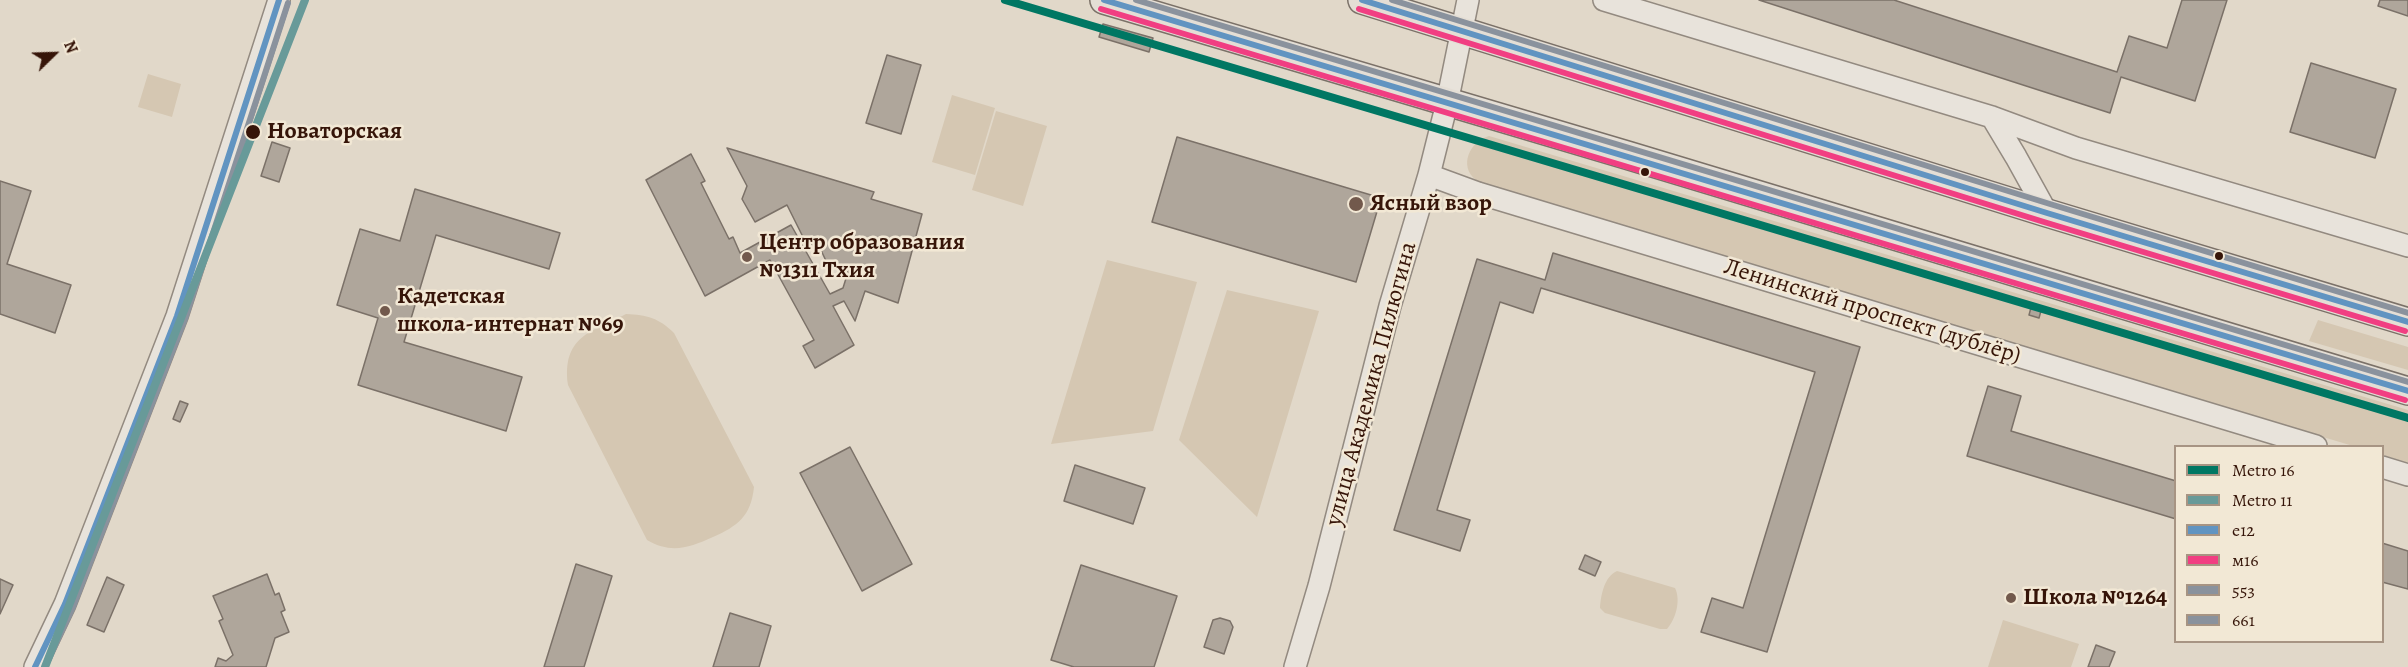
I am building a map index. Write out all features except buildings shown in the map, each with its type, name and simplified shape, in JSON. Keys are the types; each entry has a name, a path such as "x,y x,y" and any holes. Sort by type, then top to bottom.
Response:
{"main road":[{"path":"1104,0 2408,391"},
{"path":"1362,0 2047,213 2408,322"}],"street":[{"path":"35,667 65,604 177,316 279,0"},
{"path":"1461,30 1468,0"},
{"path":"1461,30 1476,0"},
{"path":"1604,0 1992,117 2076,148 2408,246"},
{"name":"улица Академика Пилюгина","path":"1294,667 1319,586 1390,306 1429,175 1447,103 1461,30"},
{"path":"1992,117 2047,213"},
{"name":"Ленинский проспект (дублёр)","path":"1429,175 1478,193 2309,445"},
{"path":"2384,468 2408,475"}],"shaded area":[{"path":"148,74 181,84 172,117 138,107"},
{"path":"952,95 995,108 975,175 932,162"},
{"path":"996,111 1047,126 1023,206 972,190"},
{"path":"1489,136 2408,410 2408,463 2384,455 2384,445 2350,445 1489,187 1477,181 1468,168 1467,161 1472,148"},
{"path":"1107,260 1197,282 1153,431 1051,444"},
{"path":"1227,290 1319,311 1257,517 1179,440"},
{"path":"626,314 652,318 674,333 754,487 750,506 742,519 730,529 696,544 672,548 647,540 568,385 569,356 574,346 590,332"},
{"path":"2318,320 2408,347 2408,370 2309,341"},
{"path":"1617,571 1675,588 1678,598 1677,609 1667,629 1605,613 1600,608 1606,582"},
{"path":"2003,620 2079,644 2071,667 1988,667"}],"metro line":[{"name":"11","path":"45,667 305,0"},
{"name":"16","path":"1005,0 2408,418"}],"transit line":[{"name":"е12","path":"35,667 65,604 177,316 279,0"},
{"name":"е12","path":"1104,0 2408,391"},
{"name":"553","path":"1136,0 2408,382"},
{"name":"е12","path":"1362,0 2047,213 2408,322"},
{"name":"553","path":"1392,0 2408,313"},
{"name":"661","path":"45,667 73,607 185,319 288,3"},
{"name":"м16","path":"1101,9 2405,400"},
{"name":"м16","path":"1359,9 2044,222 2405,331"}],"place":[{"name":"Новаторская","path":"253,132"},
{"name":"Ясный взор","path":"1356,204"},
{"name":"Центр образования №1311 Тхия","path":"747,257"},
{"name":"Кадетская школа-интернат №69","path":"385,311"},
{"name":"Школа №1264","path":"2011,598"}]}
